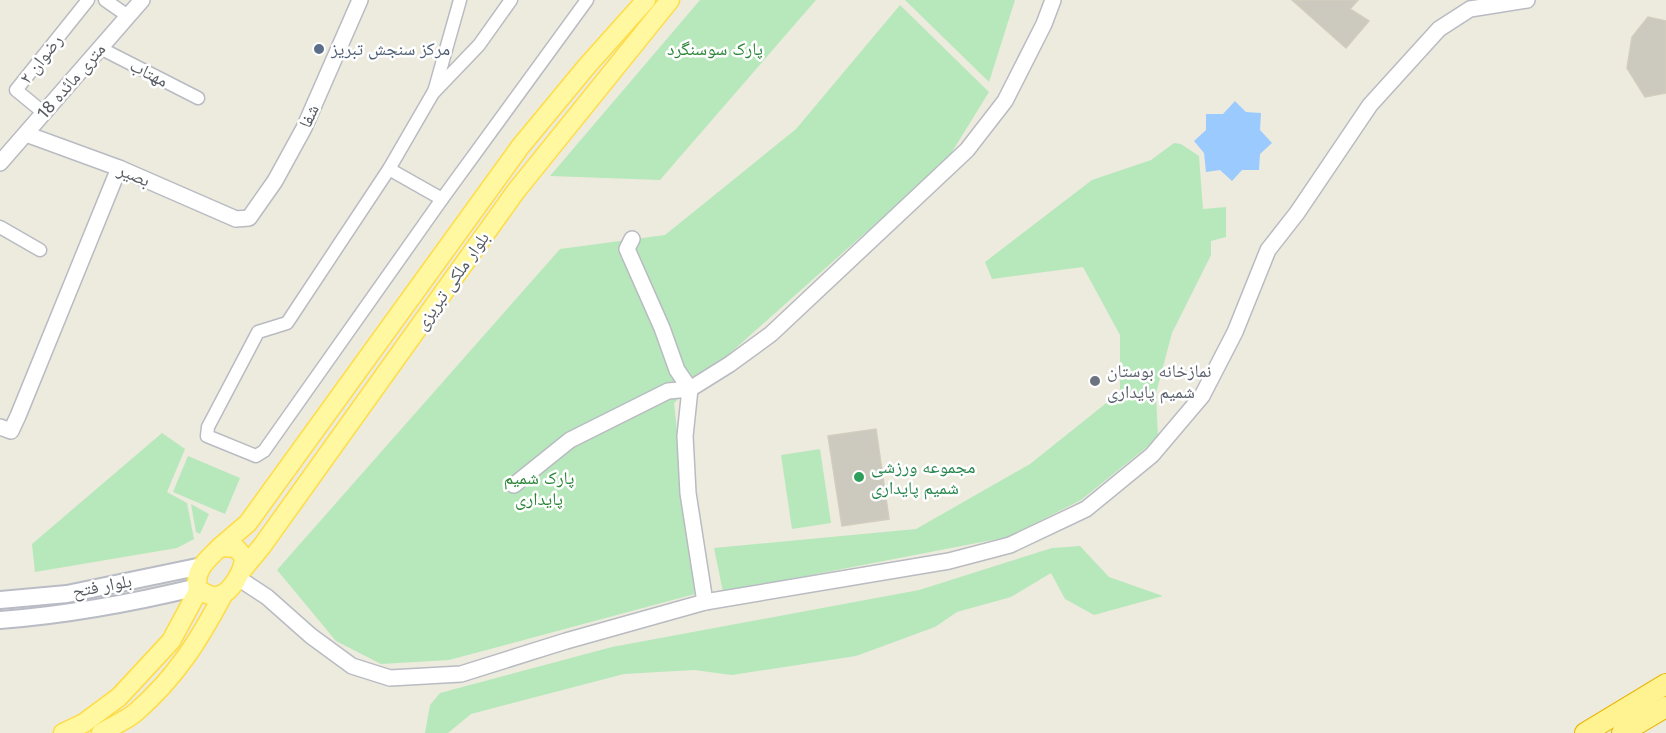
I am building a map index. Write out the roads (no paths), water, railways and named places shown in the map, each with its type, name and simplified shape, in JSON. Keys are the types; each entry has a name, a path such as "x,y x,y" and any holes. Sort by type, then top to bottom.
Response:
{"highway":[{"path":"1585,733 1666,684"},
{"path":"1622,733 1666,707"}],"main road":[{"name":"بلوار ملکى تبریزى","path":"220,547 249,523 520,147 586,66 646,0"},
{"name":"بلوار ملکى تبریزى","path":"240,573 262,546 516,191 670,0"},
{"path":"63,733 84,723 119,697 171,642 198,588 198,573 220,547 236,548 242,552 244,557 240,573 224,593 183,664 135,713 101,733"},
{"name":"بلوار فتح","path":"0,600 67,594 202,566"},
{"path":"198,588 210,595 217,596 224,593"},
{"name":"بلوار فتح","path":"0,620 50,616 131,603 198,588"}],"street":[{"name":"رضوان ۲","path":"44,113 16,90 88,0"},
{"path":"105,0 128,16"},
{"name":"18 متری مائده","path":"0,163 142,0"},
{"name":"شفا","path":"240,219 249,218 290,154 304,128 360,0"},
{"path":"433,93 460,0"},
{"path":"511,0 479,45 433,93 389,169 287,323 258,332 208,427 207,435 256,456 264,451 587,0"},
{"path":"514,485 570,440 668,391 690,389 771,334 967,150 1005,101 1044,24 1053,0"},
{"path":"240,573 311,636 352,666 390,678 460,674 705,602 949,561 1010,545 1086,509 1152,455 1202,396 1235,332 1268,250 1297,213 1370,105 1440,29 1470,9 1527,0"},
{"name":"مهتاب","path":"100,48 198,98"},
{"name":"بصیر","path":"26,134 118,168 240,219"},
{"path":"5,429 118,168"},
{"path":"389,169 442,200"},
{"path":"0,227 40,250"},
{"path":"632,239 627,249 662,328 677,370 690,389 685,436 688,493 705,602"}],"water":[{"path":"1235,101 1246,112 1261,113 1260,130 1272,143 1260,154 1259,170 1242,170 1232,181 1220,170 1206,172 1204,153 1194,141 1206,130 1206,114 1223,114"}],"place":[{"name":"مرکز سنجش تبریز","path":"319,49"},
{"name":"نمازخانه بوستان شمیم پایداری","path":"1095,381"},
{"name":"مجموعه ورزشی شمیم پایداری","path":"859,477"}],"park label":[{"name":"پارک سوسنگرد","path":"715,49"},
{"name":"پارک شمیم پایداری","path":"539,488"}]}
